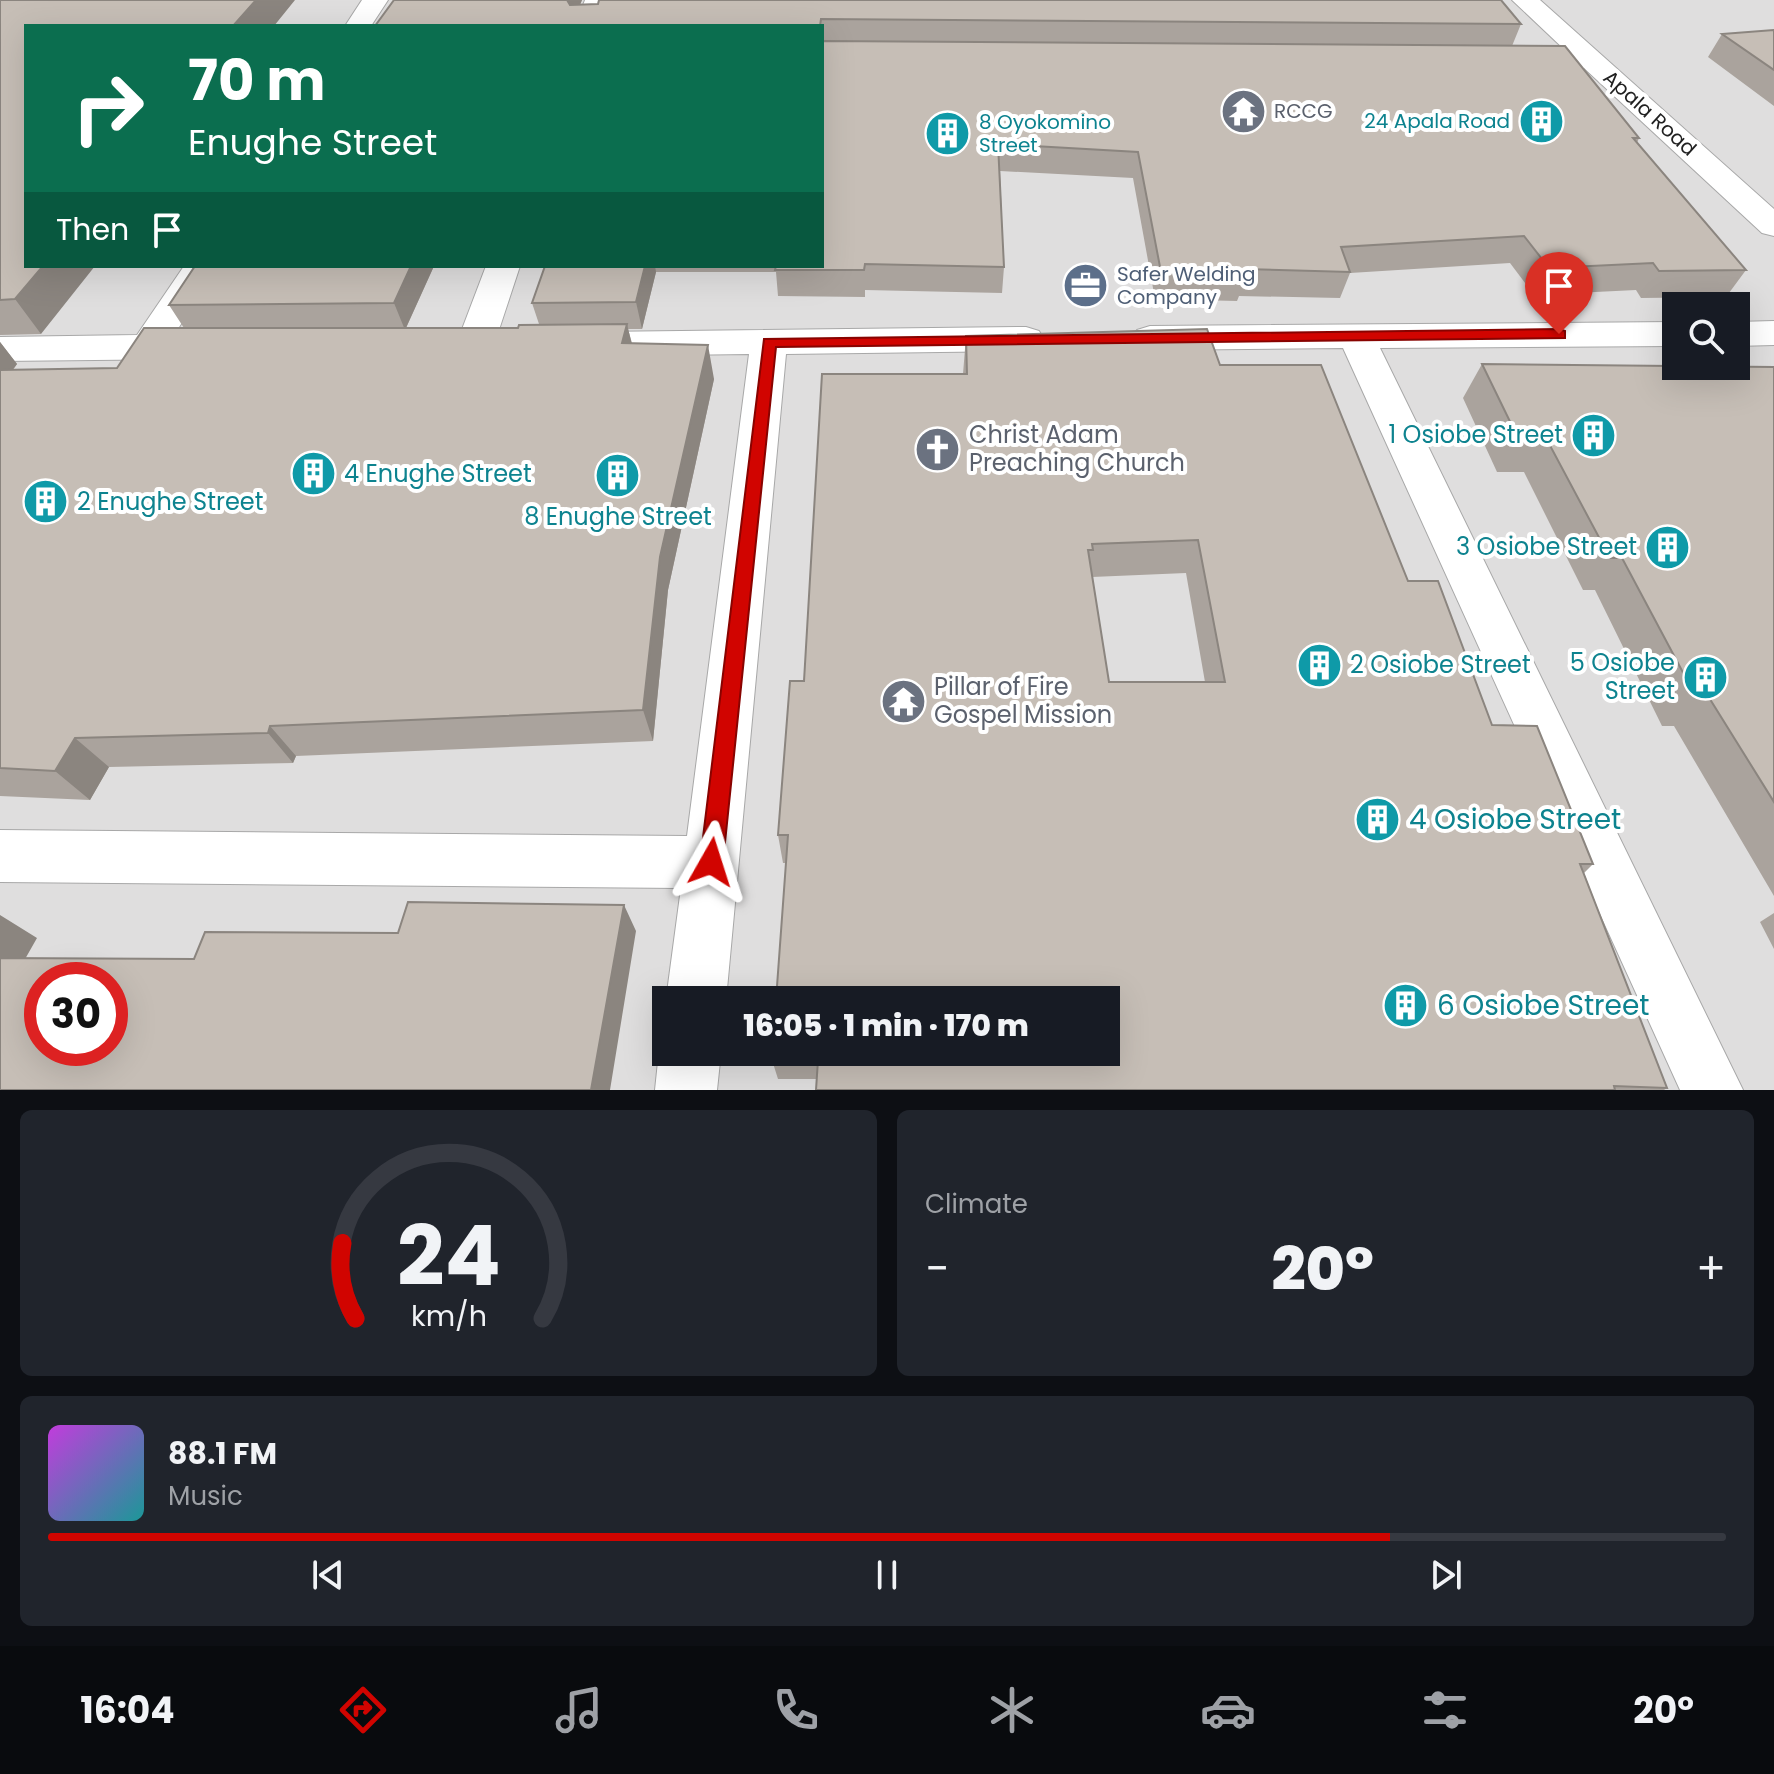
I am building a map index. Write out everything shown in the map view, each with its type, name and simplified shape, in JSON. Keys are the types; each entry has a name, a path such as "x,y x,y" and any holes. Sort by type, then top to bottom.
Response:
{"street":[{"path":"359,24 375,0"},
{"path":"589,24 598,0"},
{"name":"Apala Road","path":"1525,0 1770,218"},
{"path":"1497,59 1591,60"},
{"path":"148,347 200,268"},
{"path":"475,345 502,268"},
{"path":"1750,334 1774,333"},
{"path":"1118,338 1662,334"},
{"path":"1355,335 1712,1090"},
{"path":"568,344 1054,339"},
{"path":"698,986 769,342"},
{"path":"0,349 226,347"},
{"path":"0,856 711,862"},
{"path":"686,1090 689,1066"}],"shaded area":[{"path":"0,0 1774,0 1774,1090 0,1090"}],"building":[{"path":"0,0 256,0 235,24 24,24 24,268 41,268 15,299 0,300"},
{"path":"394,0 567,0 570,5 598,4 599,0 1501,0 1521,24 821,19 820,24 376,24"},
{"path":"1774,30 1774,70 1722,34"},
{"path":"824,41 1565,46 1639,138 1633,138 1746,270 1659,271 1653,263 1549,268 1524,236 1341,247 1350,272 1244,269 1245,274 1161,272 1138,152 998,144 1004,267 865,264 864,270 775,270 824,268"},
{"path":"194,268 410,268 394,303 169,305"},
{"path":"544,268 644,268 636,302 532,303"},
{"path":"627,324 622,343 708,345 660,557 643,710 270,726 268,733 75,738 55,771 0,768 0,370 117,368 144,328 518,328 519,325"},
{"path":"1207,329 1220,365 1321,365 1408,581 1438,581 1492,725 1537,726 1593,864 1580,864 1667,1088 816,1090 818,1066 1120,1066 1120,986 777,986 788,835 778,835 790,681 804,681 822,374 967,374 966,336","holes":["1198,540 1225,682 1109,682 1088,550 1093,550 1092,544"]},
{"path":"1482,364 1662,366 1662,380 1750,380 1750,367 1774,367 1774,802 1708,696 1695,695 1622,558 1610,558 1546,438 1518,438"},
{"path":"408,902 624,905 591,1090 0,1090 0,958 194,959 205,932 398,933"}],"place":[{"name":"RCCG","path":"1243,111"},
{"name":"24 Apala Road","path":"1541,121"},
{"name":"8 Oyokomino Street","path":"948,134"},
{"name":"Safer Welding Company","path":"1086,285"},
{"name":"1 Osiobe Street","path":"1594,435"},
{"name":"Christ Adam Preaching Church","path":"938,449"},
{"name":"4 Enughe Street","path":"313,474"},
{"name":"8 Enughe Street","path":"618,475"},
{"name":"2 Enughe Street","path":"46,502"},
{"name":"3 Osiobe Street","path":"1668,547"},
{"name":"2 Osiobe Street","path":"1319,665"},
{"name":"5 Osiobe Street","path":"1706,677"},
{"name":"Pillar of Fire Gospel Mission","path":"903,701"},
{"name":"4 Osiobe Street","path":"1378,819"},
{"name":"6 Osiobe Street","path":"1406,1005"}],"route":[{"path":"711,862 769,342 1559,334"}]}
